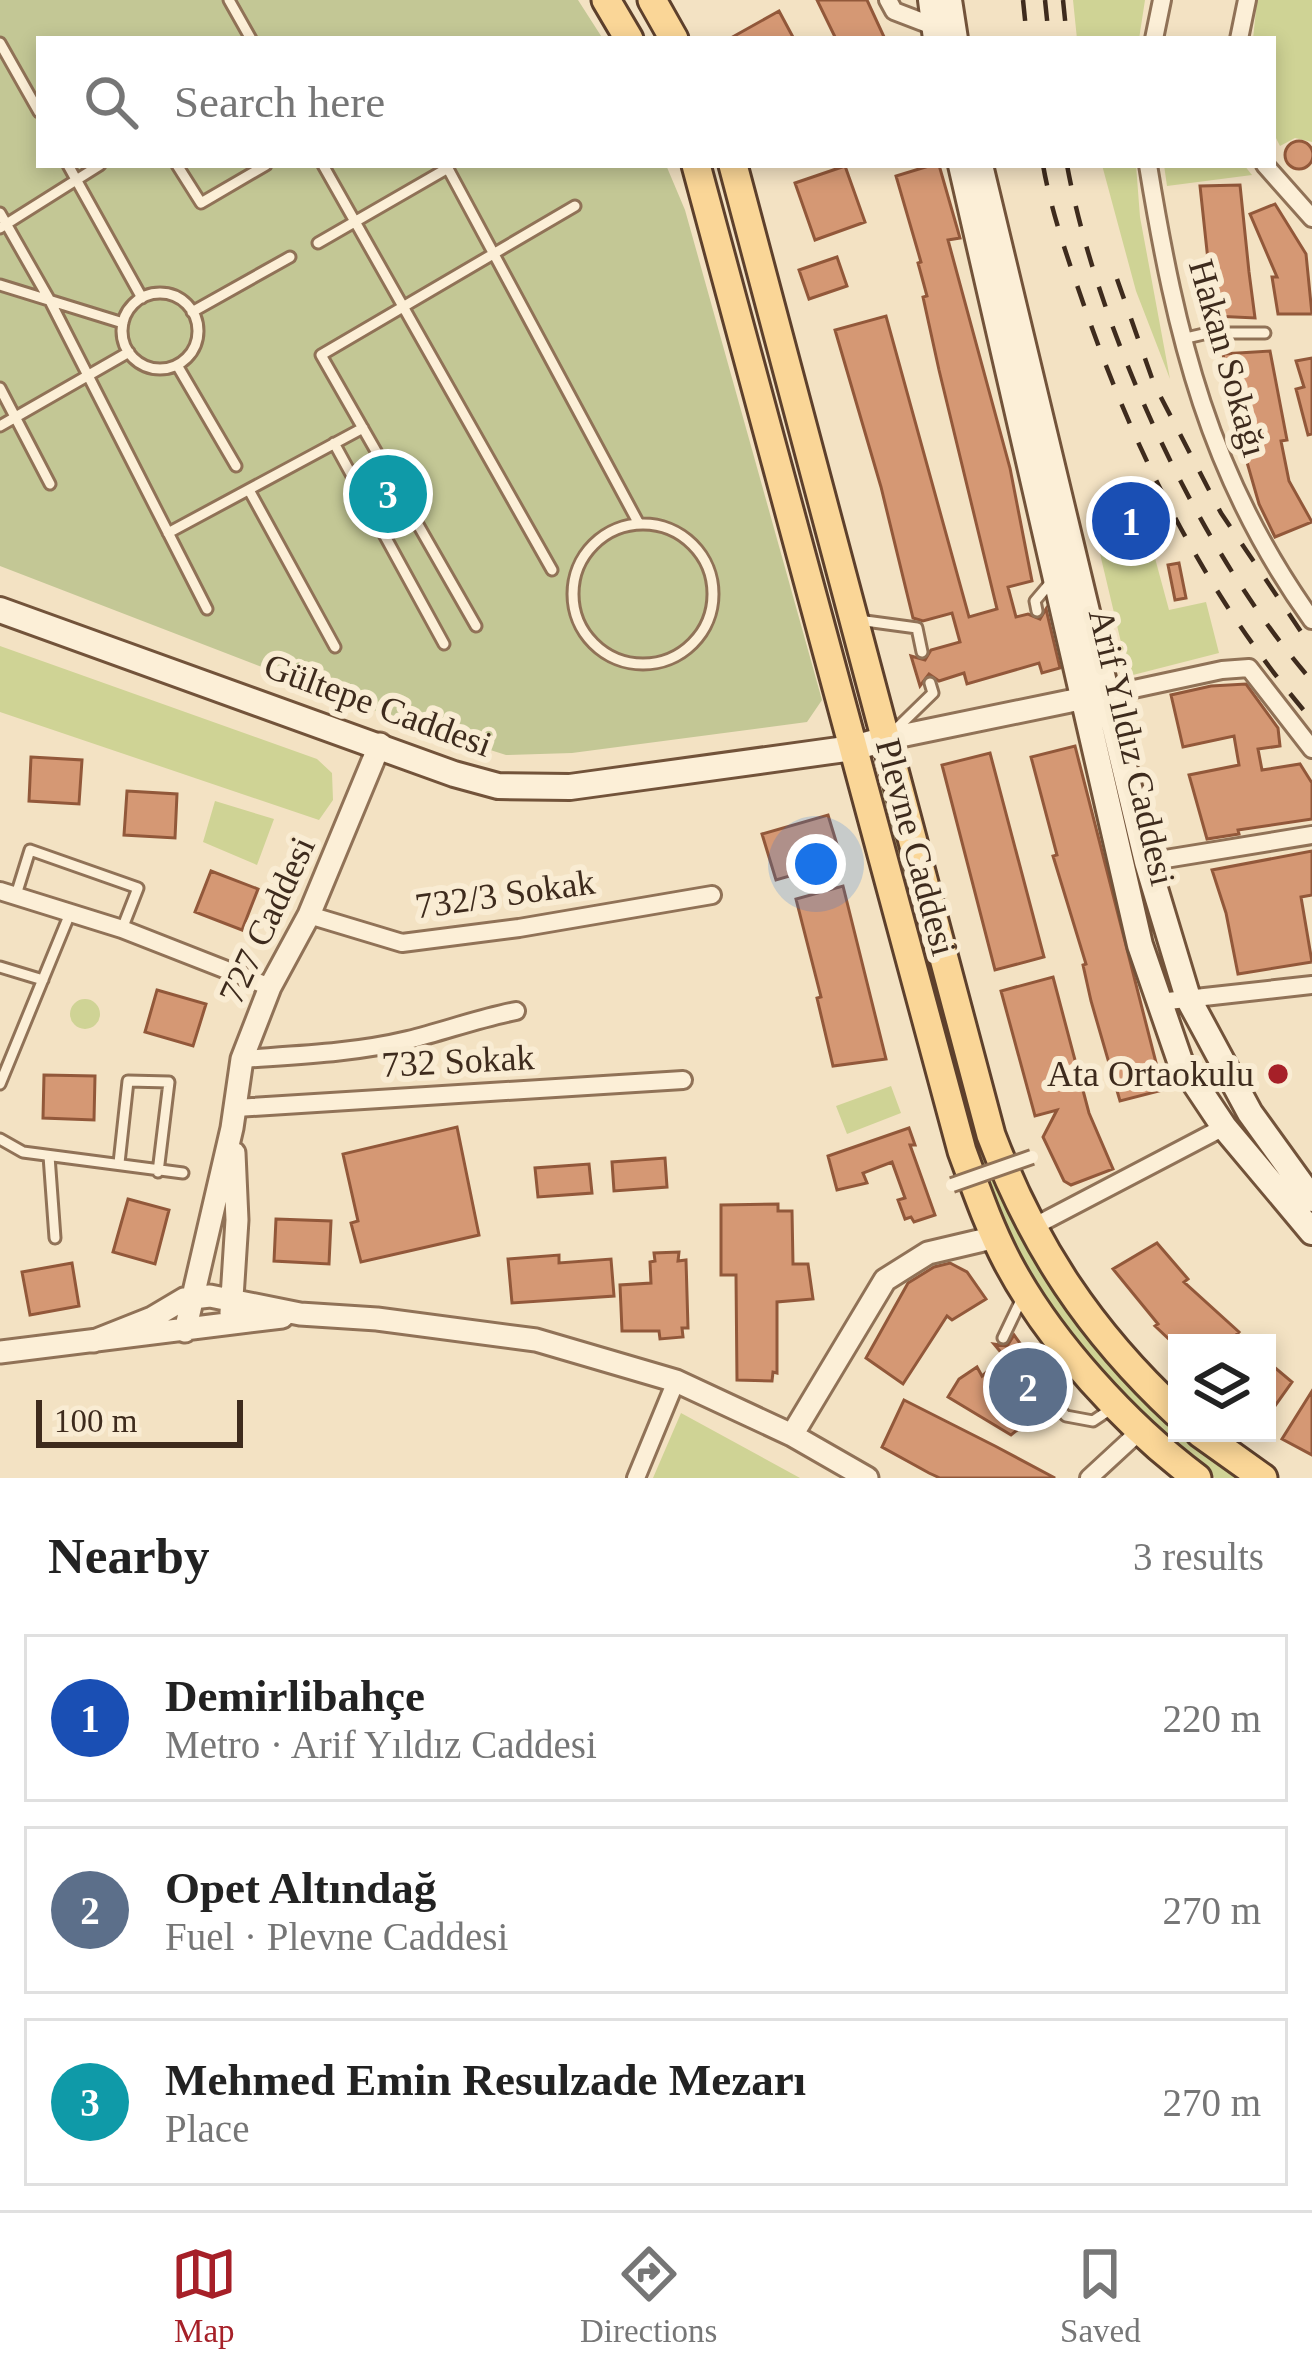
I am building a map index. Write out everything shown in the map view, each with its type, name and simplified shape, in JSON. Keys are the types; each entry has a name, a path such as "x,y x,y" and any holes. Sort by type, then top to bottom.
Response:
{"main road":[{"path":"606,0 627,36"},
{"path":"652,0 672,36"},
{"path":"932,0 945,34"},
{"path":"945,34 949,0"},
{"name":"Plevne Caddesi","path":"697,168 941,1086 996,1237 1048,1326 1141,1430 1197,1478"},
{"name":"Plevne Caddesi","path":"734,168 984,1112 1011,1187 1066,1288 1168,1404"},
{"name":"Arif Yıldız Caddesi","path":"962,168 1056,577 1071,669 1095,696 1188,998 1250,1113 1312,1199"},
{"name":"Arif Yıldız Caddesi","path":"981,168 1095,696 1140,945 1180,1061 1224,1127 1312,1232"},
{"name":"Gültepe Caddesi","path":"0,610 477,781 532,789 853,748 886,739"},
{"path":"1212,1442 1262,1478"}],"street":[{"path":"888,0 894,11 945,34"},
{"path":"1240,36 1247,0"},
{"path":"1160,7 1172,36"},
{"name":"Hakan Sokağı","path":"1149,168 1182,339 1203,413 1256,536 1312,620"},
{"path":"1268,168 1311,211"},
{"path":"886,739 1249,668 1312,749"},
{"name":"727 Caddesi","path":"185,1331 234,1118 242,1059 270,986 309,915 380,744"},
{"path":"1147,862 1312,835"},
{"path":"8,893 122,928 270,986"},
{"name":"732/3 Sokak","path":"309,915 402,943 712,895"},
{"path":"1159,1001 1312,985"},
{"path":"242,1059 336,1053 408,1040 471,1019 516,1011"},
{"name":"732 Sokak","path":"234,1118 683,1079"},
{"name":"727 Caddesi","path":"232,1323 229,1299 237,1220 234,1118"},
{"path":"1031,1228 1224,1127"},
{"path":"952,1185 1032,1156"},
{"path":"792,1435 885,1280 928,1253 996,1237"},
{"path":"94,1341 192,1297 229,1299 300,1315"},
{"path":"0,1352 300,1315 377,1319 536,1340 676,1381 792,1435 867,1478"},
{"path":"636,1478 676,1381"},
{"path":"1089,1478 1141,1430"}],"lane":[{"path":"229,0 249,36"},
{"path":"0,43 36,107"},
{"path":"70,168 142,298"},
{"path":"3,226 95,168"},
{"path":"179,168 201,203 261,168"},
{"path":"325,168 552,570"},
{"path":"318,243 445,168"},
{"path":"449,168 639,524 676,532 694,545 706,564 713,586 705,629 670,660 646,665 612,657 584,634 574,612 572,588 592,545 610,531 639,524"},
{"path":"476,626 321,355 575,206"},
{"path":"0,213 207,609"},
{"path":"192,311 290,256"},
{"path":"0,285 123,322"},
{"path":"160,293 173,296 192,311 197,336 187,358 177,365 153,369 129,352 123,322 142,298 160,293"},
{"path":"1182,339 1208,333 1264,333"},
{"path":"0,426 129,352"},
{"path":"177,365 236,466"},
{"path":"0,388 50,484"},
{"path":"168,533 363,428"},
{"path":"334,443 444,644"},
{"path":"249,490 335,647"},
{"path":"1037,611 1035,601 1056,577"},
{"path":"855,620 916,628 922,652"},
{"path":"886,739 934,693 930,683"},
{"path":"8,893 30,850 138,888 122,928"},
{"path":"0,1084 71,911"},
{"path":"0,967 43,980"},
{"path":"119,1163 128,1081 169,1082 158,1172"},
{"path":"0,1139 23,1152 183,1173"},
{"path":"49,1156 55,1238"},
{"path":"1003,1338 1026,1292"},
{"path":"1054,1404 1066,1417 1093,1421 1117,1405"}],"green space":[{"path":"0,0 578,0 601,36 36,36 36,168 667,168 685,210 822,700 807,722 572,753 506,755 415,726 0,566"},
{"path":"1073,0 1145,0 1139,36 1077,36"},
{"path":"1257,0 1312,0 1312,142 1295,138 1280,146 1276,138 1276,36 1253,36"},
{"path":"1103,168 1136,168 1140,217 1170,379 1136,291"},
{"path":"1164,168 1246,168 1252,175 1167,186"},
{"path":"1142,510 1169,610 1206,602 1219,653 1129,676 1092,520"},
{"path":"0,646 317,759 332,773 333,800 319,820 0,712"},
{"path":"885,789 975,1115 1149,1403 1168,1423 1168,1436 1058,1316 1018,1252 994,1201 966,1120 876,791"},
{"path":"215,801 274,819 257,865 203,842"},
{"path":"85,999 100,1014 85,1029 70,1014"},
{"path":"891,1086 901,1113 847,1134 836,1106"},
{"path":"681,1413 800,1478 653,1478"},
{"path":"1175,1442 1189,1442 1238,1478 1215,1478"}],"building":[{"path":"817,0 867,0 884,36 835,36"},
{"path":"779,11 792,36 734,36"},
{"path":"1299,141 1309,145 1313,155 1309,165 1299,169 1289,165 1285,155 1289,145"},
{"path":"846,168 865,222 815,240 795,183"},
{"path":"940,168 960,238 948,240 1010,468 1032,581 1008,587 1016,617 1028,614 1040,619 1046,609 1060,668 1042,673 1039,663 967,684 964,673 939,681 929,674 920,686 911,656 925,660 931,650 960,642 952,613 923,621 913,618 835,330 886,316 969,617 997,609 923,297 927,296 921,262 896,176"},
{"path":"1240,185 1255,318 1214,316 1200,186"},
{"path":"1275,204 1306,254 1312,314 1278,314 1272,277 1277,277 1250,214"},
{"path":"837,257 847,286 809,299 799,270"},
{"path":"1270,351 1287,440 1281,441 1289,481 1312,522 1275,537 1259,504 1242,445 1223,354"},
{"path":"1312,358 1312,434 1308,435 1296,389 1304,387 1296,361"},
{"path":"1179,563 1186,598 1175,600 1168,565"},
{"path":"1246,684 1278,728 1280,746 1258,749 1262,770 1300,764 1312,783 1312,819 1207,839 1189,775 1239,765 1234,736 1183,747 1171,695"},
{"path":"1075,746 1163,1090 1120,1101 1031,757"},
{"path":"990,753 1044,957 995,970 942,765"},
{"path":"31,757 82,760 79,804 29,801"},
{"path":"127,791 177,794 175,838 124,835"},
{"path":"828,815 842,861 776,880 762,834"},
{"path":"1312,851 1312,895 1301,897 1312,962 1238,974 1212,870"},
{"path":"211,871 258,889 242,930 195,912"},
{"path":"843,886 886,1059 833,1066 796,899"},
{"path":"1053,977 1089,1113 1113,1169 1071,1185 1064,1181 1043,1137 1057,1110 1035,1116 1001,991"},
{"path":"157,990 206,1004 193,1046 145,1032"},
{"path":"44,1075 95,1076 94,1120 43,1118"},
{"path":"457,1127 479,1235 361,1262 351,1223 358,1221 343,1154"},
{"path":"909,1128 915,1145 910,1145 935,1215 914,1222 911,1217 905,1219 898,1200 905,1198 892,1162 863,1173 867,1183 837,1190 828,1156"},
{"path":"665,1158 667,1187 614,1191 612,1162"},
{"path":"589,1164 592,1193 538,1197 535,1168"},
{"path":"128,1199 169,1210 155,1264 113,1252"},
{"path":"778,1204 778,1211 792,1211 793,1264 808,1264 813,1299 777,1302 777,1373 773,1372 772,1381 737,1380 736,1275 721,1275 721,1205"},
{"path":"276,1219 331,1221 329,1264 274,1261"},
{"path":"1157,1243 1188,1279 1184,1282 1239,1332 1168,1334 1168,1338 1113,1269"},
{"path":"679,1252 678,1261 686,1260 688,1328 682,1328 683,1337 660,1339 659,1331 622,1331 620,1285 651,1283 654,1253"},
{"path":"559,1255 559,1263 611,1259 614,1296 512,1303 508,1259"},
{"path":"72,1263 79,1306 30,1315 22,1272"},
{"path":"950,1263 967,1272 986,1299 952,1320 947,1316 903,1384 866,1358 908,1283"},
{"path":"1014,1335 1060,1398 1051,1396 1044,1412 1040,1406 1015,1420 1021,1427 1011,1435 948,1397 959,1379 977,1367 982,1376 1004,1356 994,1344 1007,1346"},
{"path":"1276,1369 1292,1382 1276,1404"},
{"path":"1312,1391 1312,1455 1282,1439"},
{"path":"904,1400 1055,1478 940,1478 929,1473 882,1447"}],"railway":[{"path":"1023,0 1027,36"},
{"path":"1045,0 1049,36"},
{"path":"1063,0 1067,36"},
{"path":"1044,168 1087,314 1154,476 1209,578 1312,720"},
{"path":"1068,168 1103,298 1159,438 1231,570 1312,681"},
{"path":"1117,279 1154,384 1221,513 1312,648"}],"place":[{"name":"Mehmed Emin Resulzade Mezarı","path":"388,494"},
{"name":"Demirlibahçe","path":"1131,521"},
{"name":"Ata Ortaokulu","path":"1278,1074"},
{"name":"Opet Altındağ","path":"1028,1387"}]}
